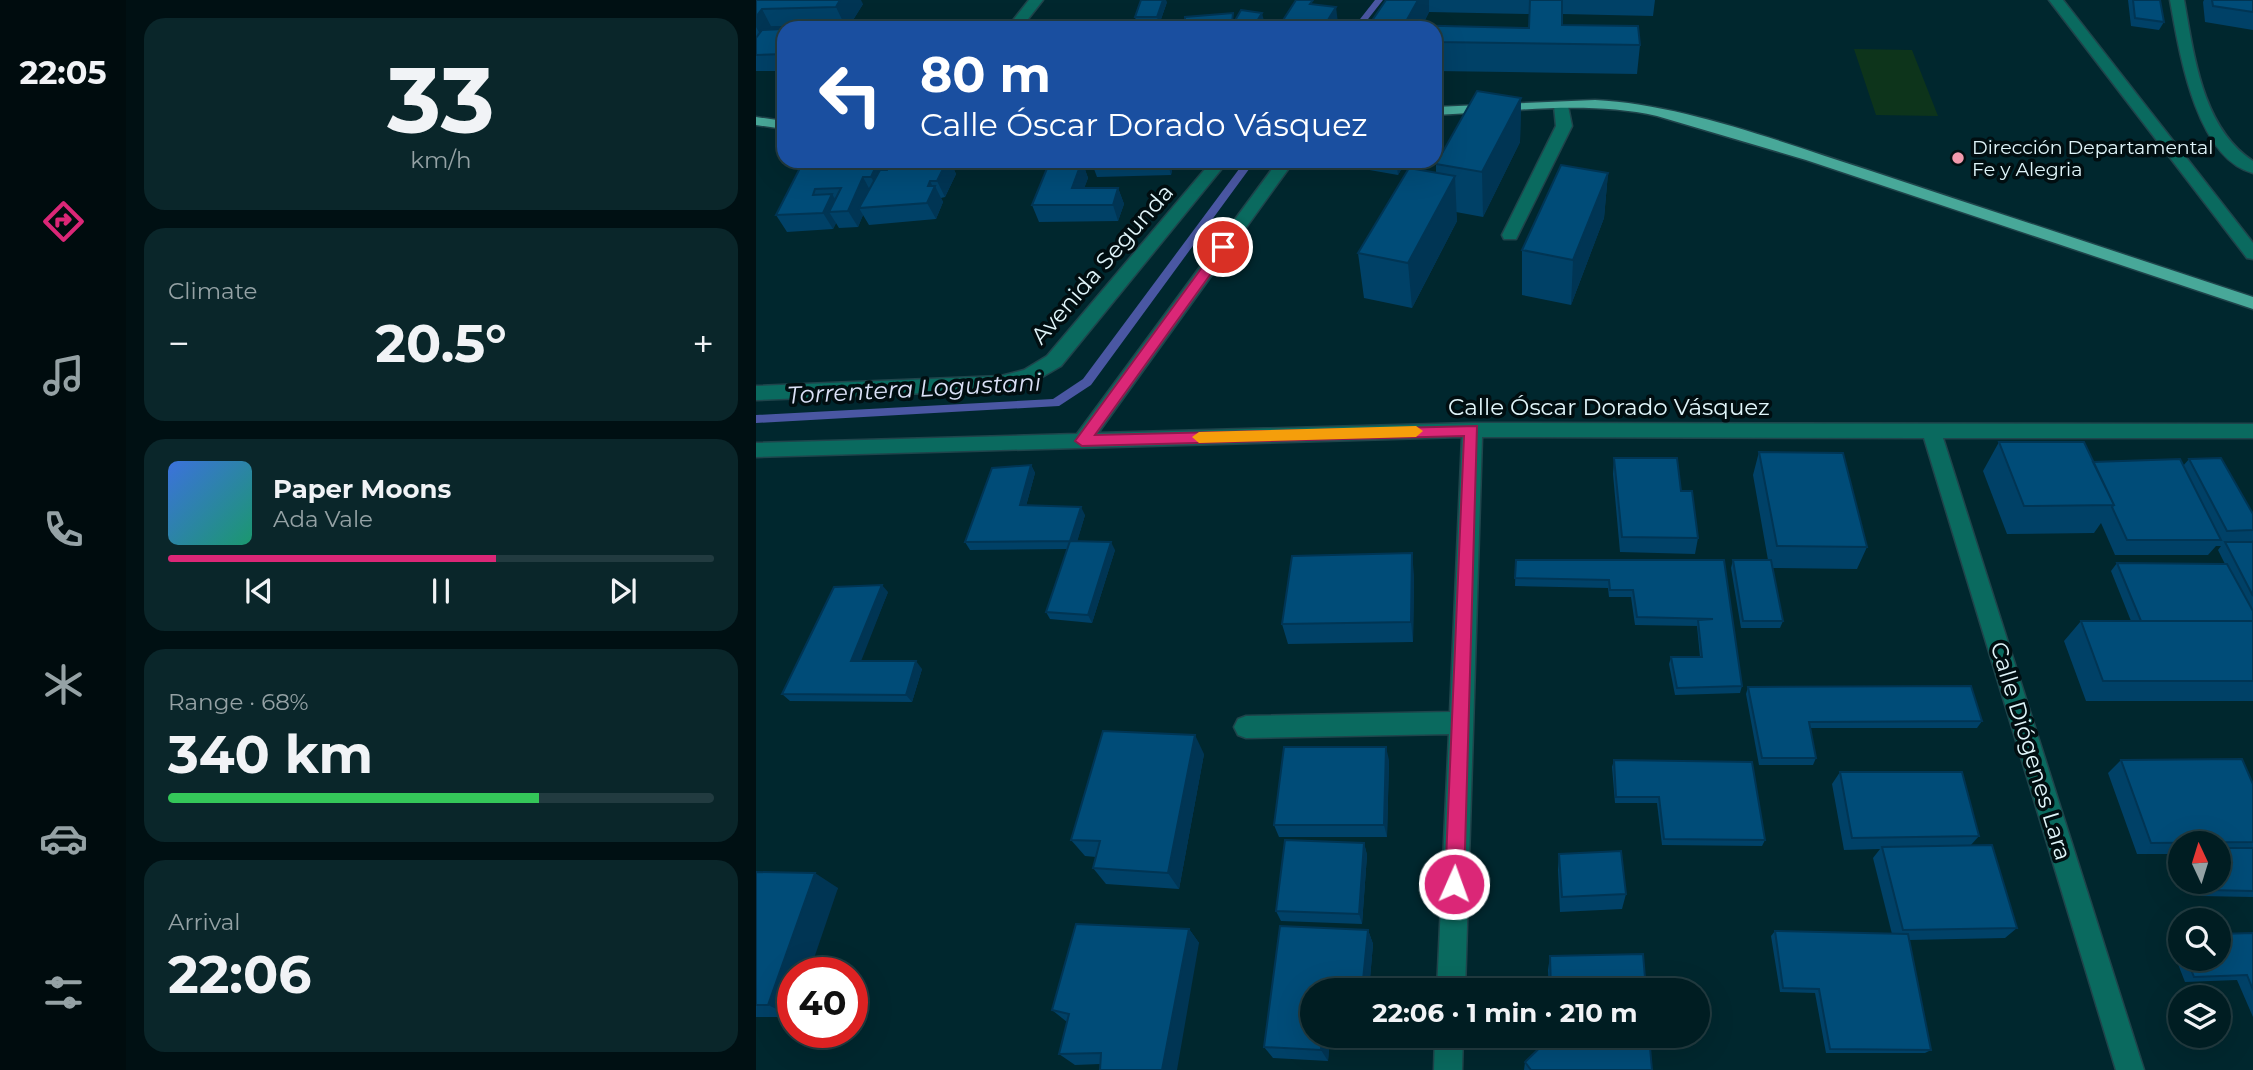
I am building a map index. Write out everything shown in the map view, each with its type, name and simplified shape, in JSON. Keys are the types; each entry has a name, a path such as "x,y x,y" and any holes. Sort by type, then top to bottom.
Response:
{"main road":[{"path":"1442,111 1633,106 1697,122 1811,157 2253,303"},
{"path":"756,121 777,124"}],"street":[{"path":"1019,21 1035,0"},
{"path":"2056,0 2253,254"},
{"path":"2177,0 2190,75 2204,109 2233,156 2253,168"},
{"path":"1510,235 1563,126 1561,106"},
{"name":"Avenida Segunda","path":"756,393 1001,383 1030,375 1054,362 1214,168"},
{"path":"1082,441 1281,168"},
{"path":"1451,978 1472,430"},
{"name":"Calle Óscar Dorado Vásquez","path":"756,450 1472,430 1932,433 2253,431"},
{"name":"Calle Diógenes Lara","path":"1932,433 2130,1070"},
{"path":"1247,727 1460,723"},
{"path":"1448,1070 1449,1048"}],"green space":[{"path":"1854,49 1912,50 1938,116 1876,115"}],"building":[{"path":"756,0 840,0 836,7 762,9 756,17"},
{"path":"1141,0 1163,0 1157,17 1135,17"},
{"path":"1296,0 1313,0 1310,4 1336,7 1327,21 1282,21"},
{"path":"1386,0 1418,0 1406,21 1372,21"},
{"path":"1530,0 1562,0 1562,25 1638,26 1640,45 1442,42 1442,26 1529,28"},
{"path":"2133,0 2160,0 2164,22 2135,18"},
{"path":"2212,0 2253,0 2253,12 2213,6"},
{"path":"1241,10 1262,13 1257,21 1235,21"},
{"path":"1233,13 1232,21 1185,21 1185,17"},
{"path":"777,29 777,54 756,55 756,38 762,30"},
{"path":"1477,91 1521,98 1482,172 1442,165 1442,153"},
{"path":"1561,165 1608,173 1573,260 1522,250"},
{"path":"800,168 875,168 871,177 863,177 848,211 829,212 841,188 815,189 813,195 832,194 823,213 776,215"},
{"path":"944,168 937,181 930,181 928,186 935,186 927,203 859,208 880,170"},
{"path":"1047,168 1079,168 1072,188 1118,188 1113,205 1032,205"},
{"path":"1409,168 1455,176 1408,263 1358,253"},
{"path":"1999,442 2084,442 2114,505 2024,506"},
{"path":"1759,452 1843,453 1867,547 1777,546"},
{"path":"1614,458 1677,458 1681,491 1692,491 1698,538 1622,537"},
{"path":"2221,458 2253,514 2253,530 2227,531 2189,459"},
{"path":"2180,459 2221,540 2127,540 2093,462"},
{"path":"1031,465 1020,505 1081,507 1070,541 965,542 992,468"},
{"path":"1070,541 1111,542 1088,615 1046,612"},
{"path":"2225,542 2253,542 2253,596"},
{"path":"1412,553 1411,622 1282,624 1292,556"},
{"path":"1516,560 1724,560 1742,686 1677,688 1671,657 1702,657 1698,620 1713,619 1637,617 1633,590 1610,590 1609,580 1515,578"},
{"path":"1733,560 1771,560 1783,621 1743,621"},
{"path":"2117,563 2227,564 2253,611 2253,621 2141,621"},
{"path":"882,585 851,661 916,661 906,695 782,694 834,587"},
{"path":"2081,621 2253,621 2253,681 2103,681"},
{"path":"1971,686 1982,721 1809,722 1816,758 1762,758 1748,687"},
{"path":"1103,731 1195,735 1168,873 1093,868 1100,841 1071,840"},
{"path":"1284,747 1386,747 1384,825 1274,825"},
{"path":"2242,759 2253,784 2253,842 2231,842 2231,831 2168,831 2168,843 2151,843 2121,760"},
{"path":"1614,760 1752,762 1765,840 1664,839 1659,797 1616,797"},
{"path":"1840,772 1962,772 1979,836 1852,838"},
{"path":"1285,840 1364,843 1359,914 1276,911"},
{"path":"1992,845 2017,928 1903,930 1882,847"},
{"path":"2231,848 2253,848 2253,891 2231,891"},
{"path":"1621,851 1626,894 1562,897 1559,854"},
{"path":"756,872 815,873 785,957 777,957 777,980 768,1005 756,1005"},
{"path":"1076,924 1189,929 1162,1070 1100,1070 1101,1053 1059,1054 1069,1014 1052,1010"},
{"path":"1280,926 1368,930 1363,978 1300,978 1300,1048 1321,1050 1264,1047"},
{"path":"1775,931 1908,934 1931,1050 1830,1049 1819,989 1783,988"},
{"path":"2253,933 2253,990 2247,975 2194,977 2192,971 2231,971 2231,934"},
{"path":"1643,954 1645,978 1551,978 1550,956"},
{"path":"1540,1048 1650,1048 1652,1070 1531,1070 1525,1062"}],"waterway":[{"name":"Torrentera Logustani","path":"1362,21 1379,0"},
{"name":"Torrentera Logustani","path":"756,419 1055,403 1087,382 1245,168"}],"slow traffic":[{"path":"1199,437 1416,431"}],"place":[{"name":"Dirección Departamental Fe y Alegria","path":"1958,158"}],"route":[{"path":"1223,247 1082,441 1472,430 1454,884"}]}
